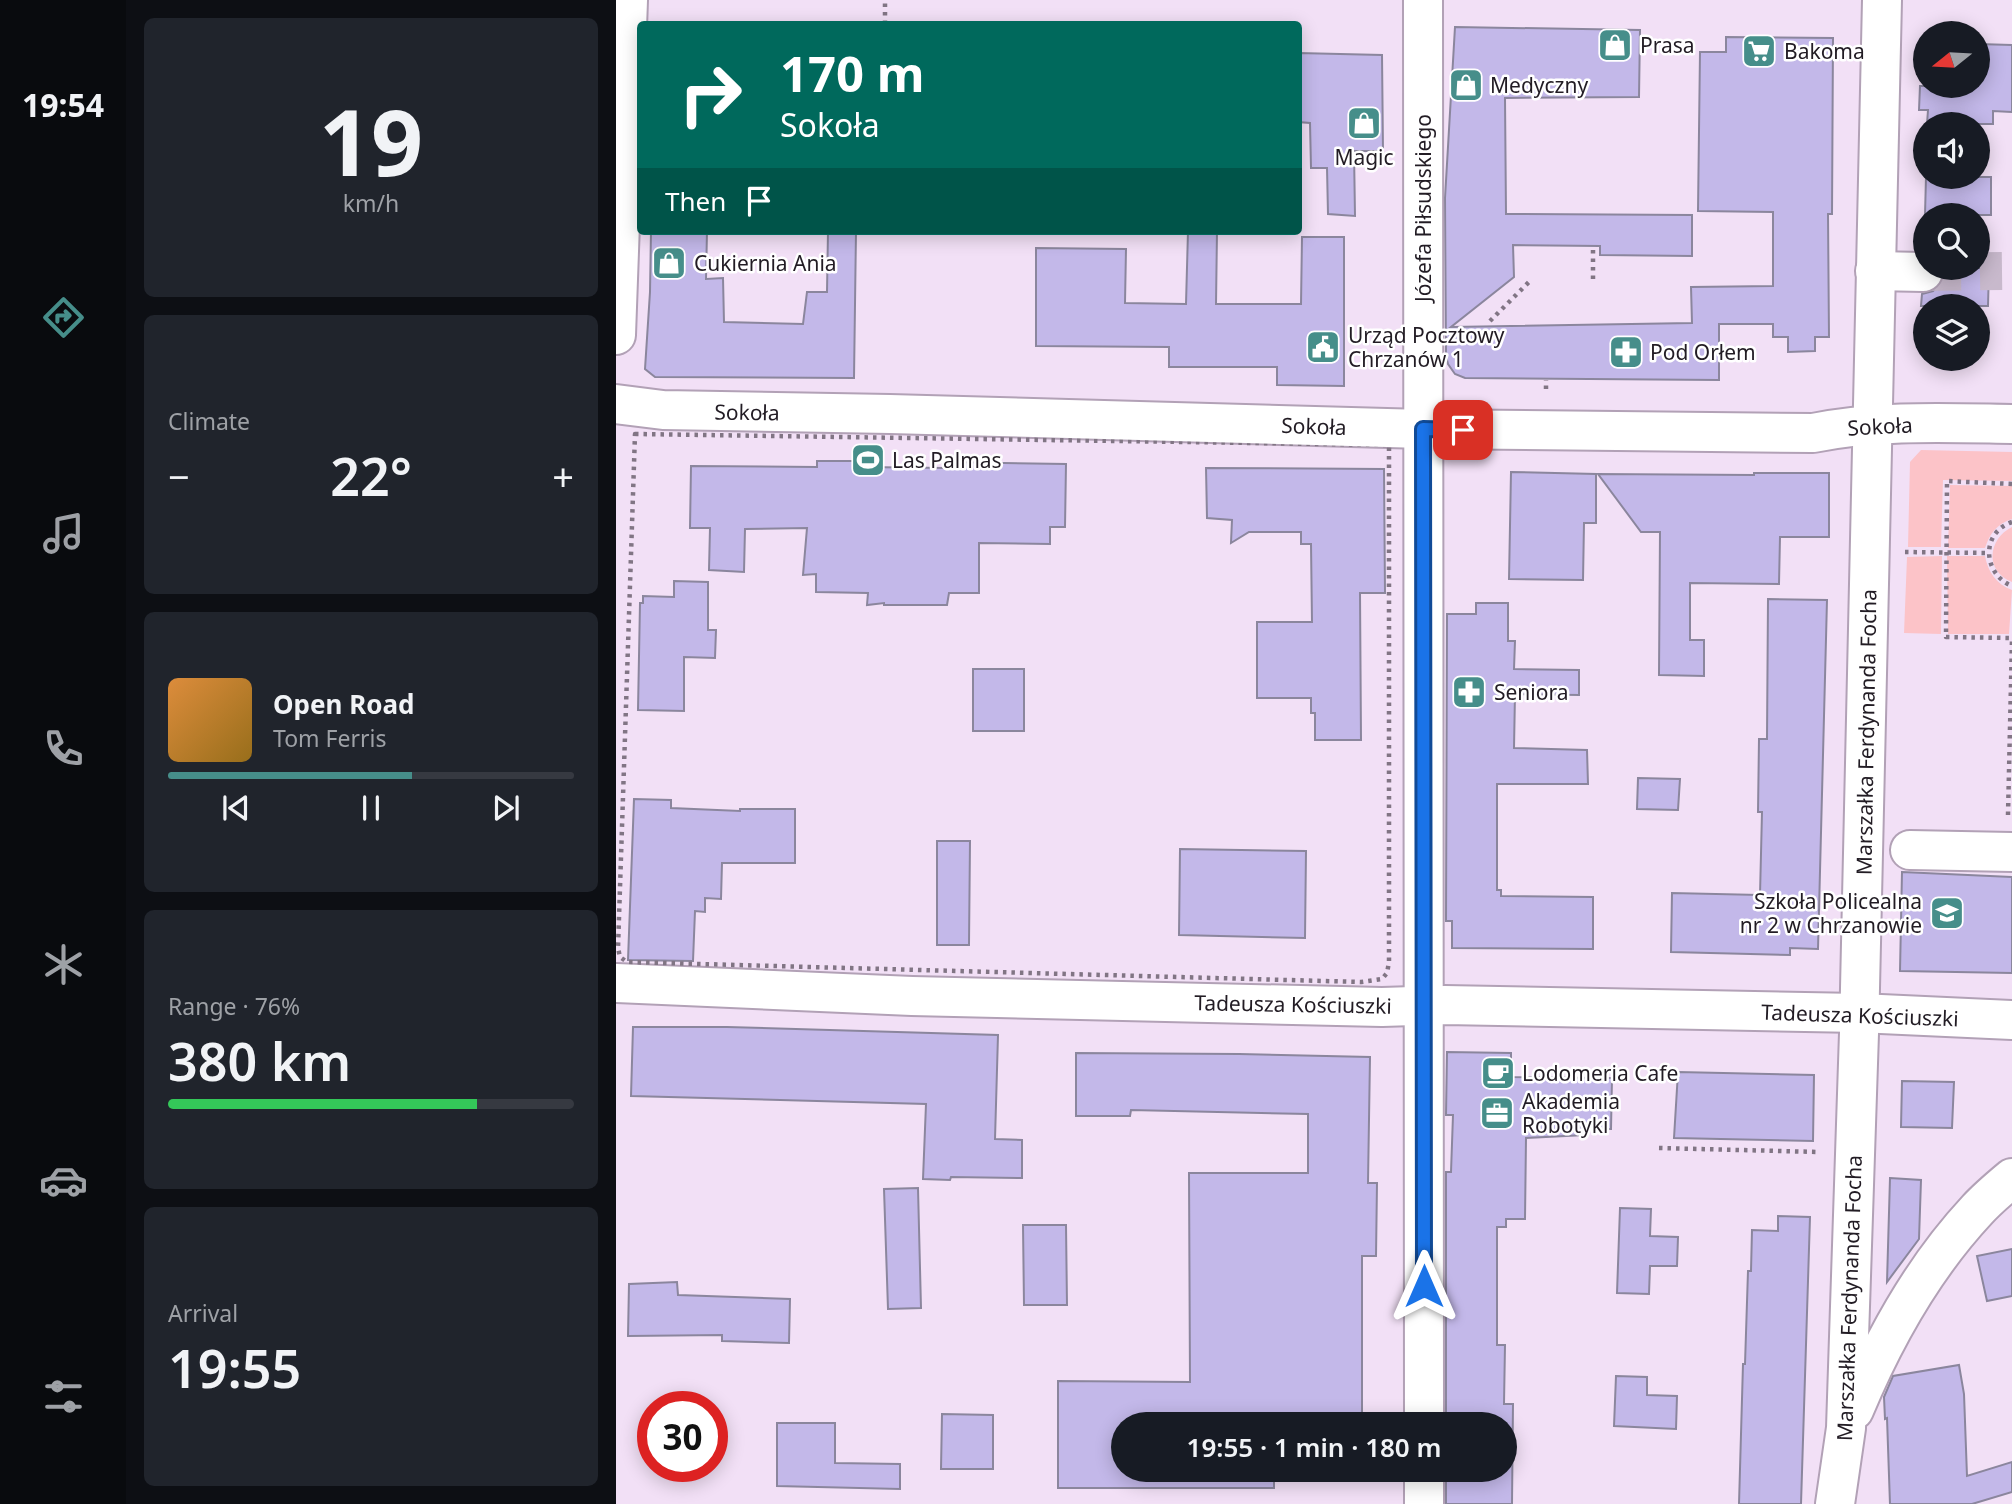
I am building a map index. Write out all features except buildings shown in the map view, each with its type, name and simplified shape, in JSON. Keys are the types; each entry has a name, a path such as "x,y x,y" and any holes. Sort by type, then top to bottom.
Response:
{"street":[{"path":"616,335 628,0"},
{"name":"Józefa Piłsudskiego","path":"1423,0 1424,1412"},
{"name":"Marszałka Ferdynanda Focha","path":"1835,1504 1846,1428 1859,1013 1882,0"},
{"path":"1875,271 1913,272"},
{"name":"Sokoła","path":"626,419 663,410 1423,429 1801,433 1872,424 2012,424"},
{"path":"1910,850 2010,852"},
{"name":"Tadeusza Kościuszki","path":"617,966 912,996 1382,1007 1859,1013 2012,1020"},
{"path":"1846,1428 1871,1369 1918,1285 1977,1210 2012,1178"},
{"path":"1424,1482 1424,1504"}],"path":[{"path":"885,3 885,21"},
{"path":"1592,279 1593,246"},
{"path":"1490,321 1532,279"},
{"path":"1546,380 1546,388"},
{"path":"617,966 626,419"},
{"path":"2010,852 2012,639 1946,637 1946,552 1947,481 2012,484"},
{"path":"2012,522 1993,536 1988,553 1995,575 2012,586"},
{"path":"1897,552 1988,553"},
{"path":"1659,1148 1828,1152"}],"shaded area":[{"path":"1921,450 2012,452 2012,481 1943,480 1941,547 1908,547 1910,462"},
{"path":"1950,485 2012,486 2012,519 1995,530 1985,548 1948,548"},
{"path":"2012,527 2012,582 1997,570 1992,555 1998,539"},
{"path":"1942,556 1941,634 1904,633 1907,557"},
{"path":"1947,556 1985,556 1994,577 2012,590 2009,634 1948,634"}],"tunnel":[{"path":"1990,271 2002,271"}],"place":[{"name":"Prasa","path":"1615,45"},
{"name":"Bakoma","path":"1759,51"},
{"name":"Medyczny","path":"1466,85"},
{"name":"Magic","path":"1364,123"},
{"name":"Cukiernia Ania","path":"669,263"},
{"name":"Urząd Pocztowy Chrzanów 1","path":"1323,347"},
{"name":"Pod Orłem","path":"1626,352"},
{"name":"Las Palmas","path":"868,460"},
{"name":"Seniora","path":"1469,692"},
{"name":"Szkoła Policealna nr 2 w Chrzanowie","path":"1947,913"},
{"name":"Lodomeria Cafe","path":"1498,1073"},
{"name":"Akademia Robotyki","path":"1497,1113"}],"route":[{"path":"1424,1286 1423,429 1463,430"}]}
